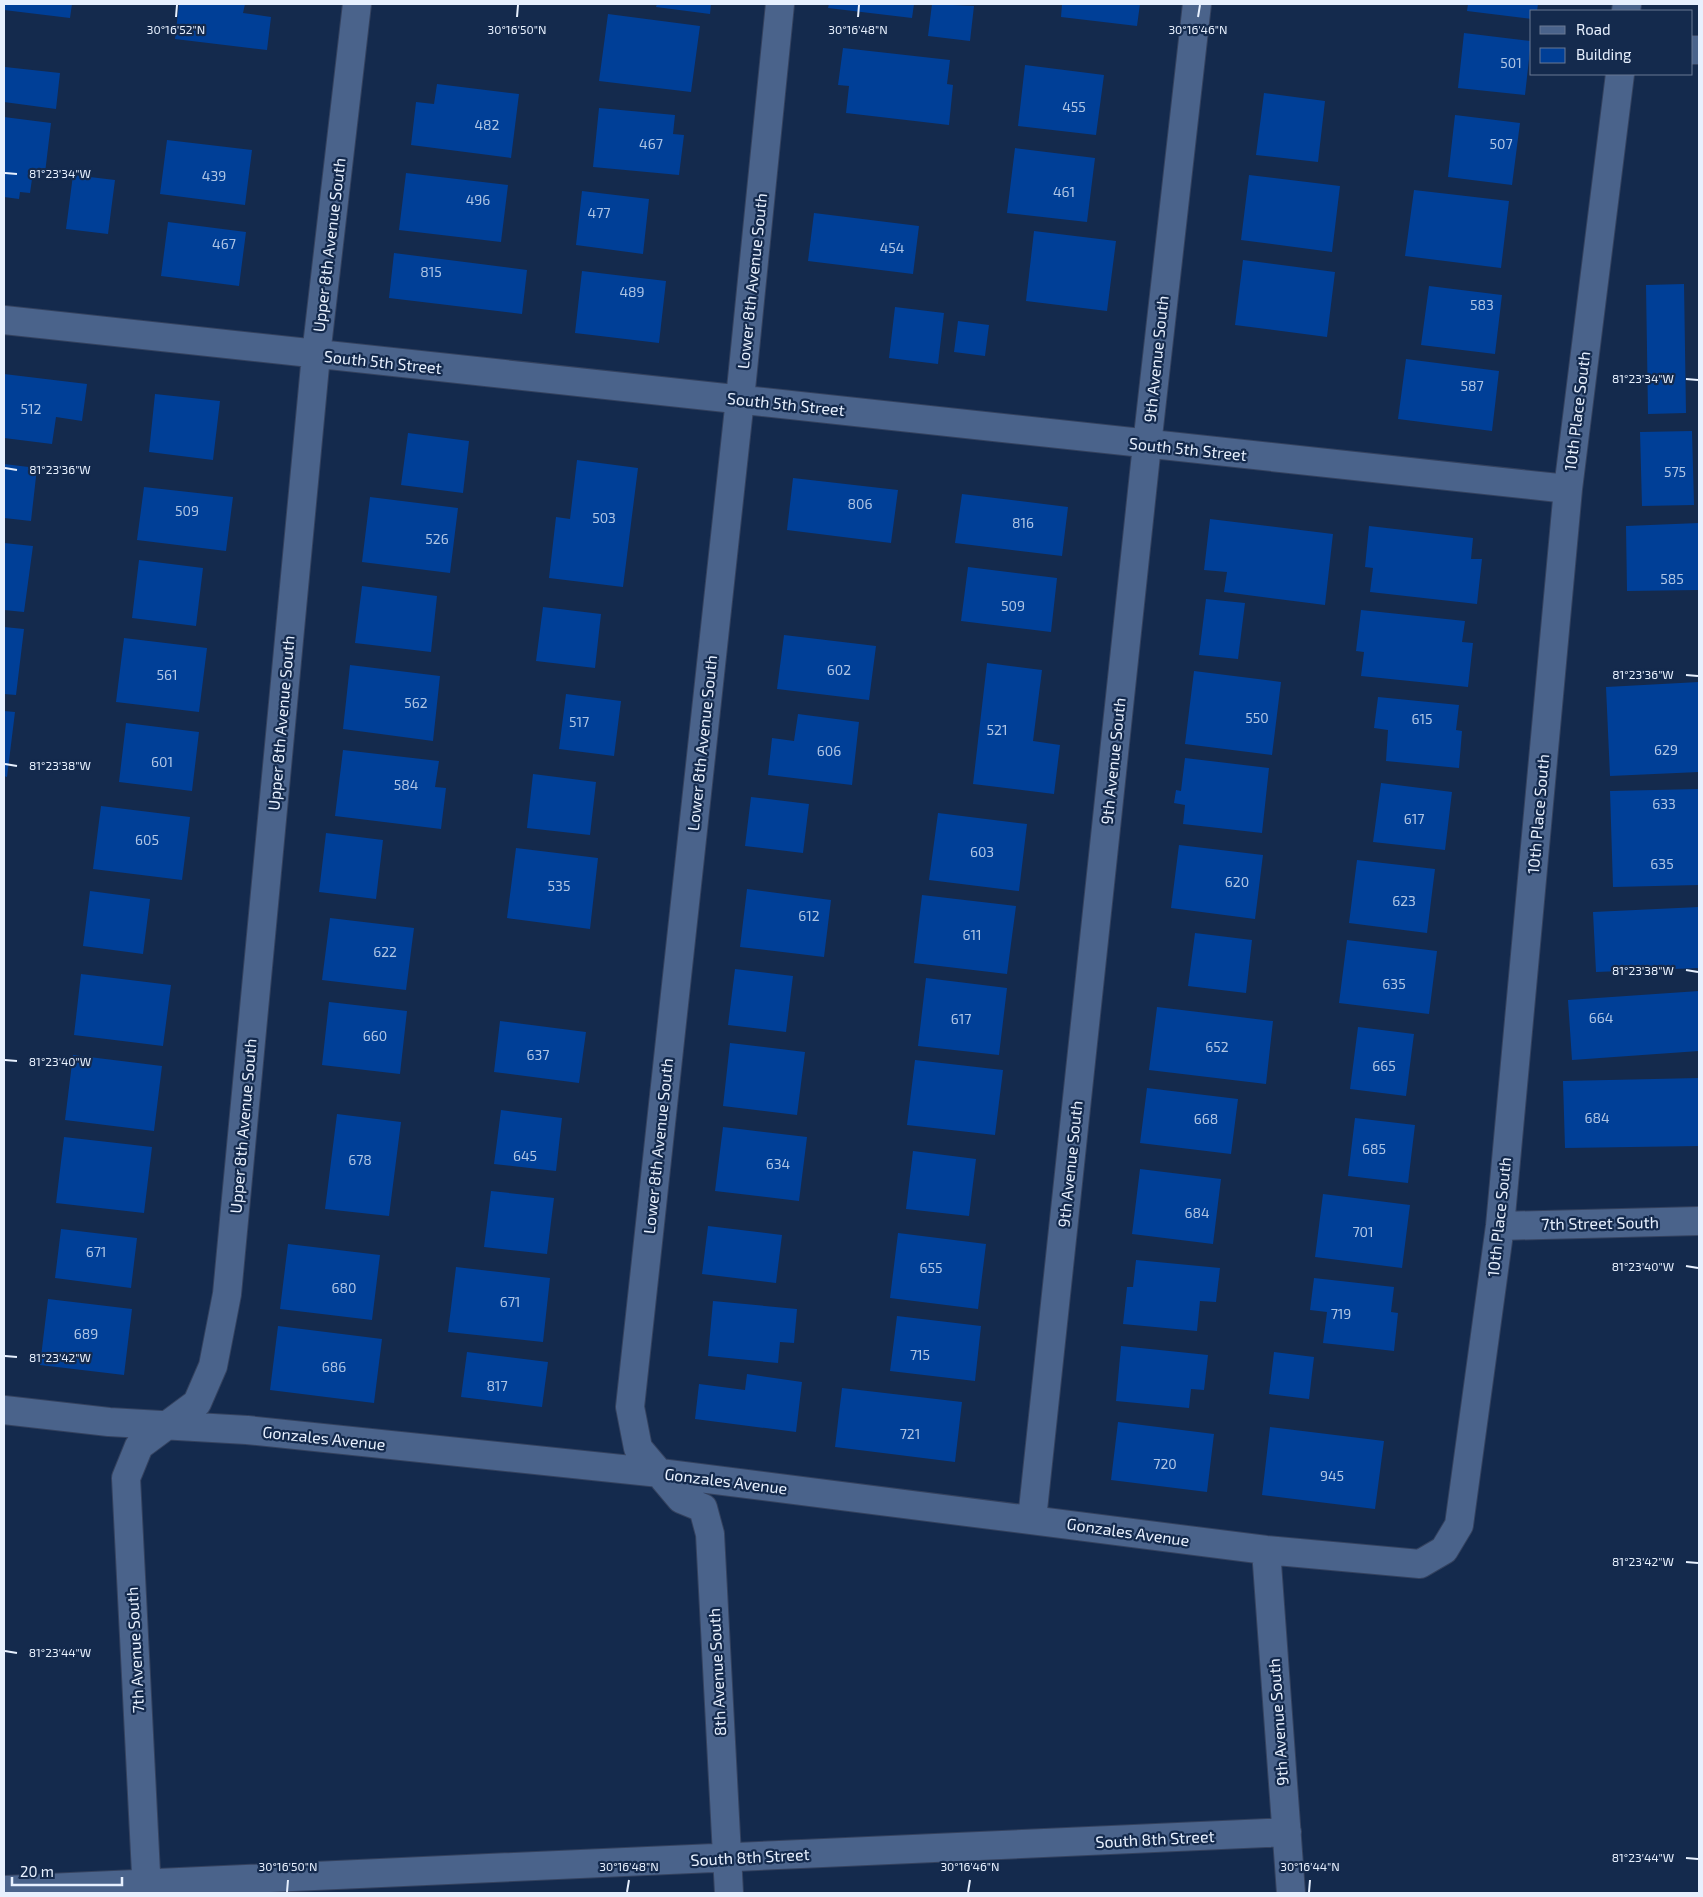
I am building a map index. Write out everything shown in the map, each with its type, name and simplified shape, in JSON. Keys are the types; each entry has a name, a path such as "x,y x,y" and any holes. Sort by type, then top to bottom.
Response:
{"street":[{"name":"Upper 8th Avenue South","path":"168,1425 197,1403 210,1374 226,1294 316,355 357,4"},
{"name":"Lower 8th Avenue South","path":"660,1473 638,1448 630,1407 740,399 780,4"},
{"name":"9th Avenue South","path":"1032,1519 1147,445 1197,4"},
{"name":"10th Place South","path":"1444,1550 1460,1525 1500,1226 1568,489 1620,75"},
{"name":"South 5th Street","path":"4,320 1568,489"},
{"name":"7th Street South","path":"1500,1226 1699,1221"},
{"name":"Gonzales Avenue","path":"4,1410 109,1422 247,1430 660,1473 1266,1550 1420,1564 1444,1550"},
{"name":"7th Avenue South","path":"147,1889 126,1478 139,1446 168,1425"},
{"name":"8th Avenue South","path":"660,1473 681,1499 703,1508 710,1534 729,1893"},
{"name":"9th Avenue South","path":"1266,1550 1291,1893"},
{"name":"South 8th Street","path":"4,1890 147,1889 728,1858 1287,1832"}],"building":[{"path":"4,4 72,4 70,18 4,10"},
{"path":"179,4 245,4 243,13 271,17 267,50 175,39"},
{"path":"657,4 711,4 710,14 656,7"},
{"path":"829,4 914,4 912,18 828,8"},
{"path":"932,4 974,6 970,41 928,36"},
{"path":"1062,4 1140,4 1137,26 1061,17"},
{"path":"1468,4 1538,4 1537,10 1530,10 1530,19 1467,11"},
{"path":"608,14 700,26 691,92 599,81"},
{"path":"1464,33 1530,41 1525,95 1458,88"},
{"path":"843,48 950,60 947,84 953,85 949,125 846,113 849,86 838,85"},
{"path":"1025,65 1104,75 1096,135 1018,126"},
{"path":"5,67 60,73 56,109 4,102"},
{"path":"437,84 519,94 511,158 411,145 416,102 434,104"},
{"path":"1264,93 1325,101 1318,162 1256,155"},
{"path":"599,108 675,115 673,134 684,135 679,175 593,167"},
{"path":"1455,115 1520,123 1512,185 1448,177"},
{"path":"4,117 51,123 45,173 33,172 30,193 20,192 19,199 4,197"},
{"path":"167,140 252,150 245,205 160,194"},
{"path":"1015,148 1095,158 1087,222 1007,213"},
{"path":"406,173 508,185 501,242 399,230"},
{"path":"73,175 115,180 108,234 66,229"},
{"path":"1249,175 1340,186 1332,252 1241,240"},
{"path":"1414,190 1509,201 1501,268 1405,256"},
{"path":"582,191 649,199 643,254 576,245"},
{"path":"814,213 919,226 913,274 808,261"},
{"path":"168,222 246,232 239,286 161,276"},
{"path":"1034,231 1116,241 1107,311 1026,301"},
{"path":"394,253 527,270 522,314 389,298"},
{"path":"1243,260 1335,272 1327,337 1235,325"},
{"path":"582,271 666,281 659,343 575,333"},
{"path":"1684,284 1686,413 1648,414 1646,285"},
{"path":"1429,286 1502,295 1495,354 1421,345"},
{"path":"895,307 944,313 938,364 889,358"},
{"path":"958,321 989,325 985,356 954,352"},
{"path":"1406,359 1499,371 1492,431 1398,419"},
{"path":"4,374 87,384 82,421 56,417 52,444 4,438"},
{"path":"155,394 220,401 213,460 149,452"},
{"path":"1692,431 1694,505 1642,506 1640,432"},
{"path":"408,433 469,441 463,493 401,485"},
{"path":"577,460 638,468 623,587 549,578 556,517 570,519"},
{"path":"4,464 37,468 31,521 4,518"},
{"path":"793,478 898,490 891,543 787,530"},
{"path":"144,487 233,497 226,551 137,540"},
{"path":"962,494 1068,507 1062,556 955,543"},
{"path":"370,497 458,508 450,573 362,562"},
{"path":"1210,519 1333,534 1325,605 1224,592 1227,572 1204,570"},
{"path":"1699,523 1699,590 1627,591 1626,526"},
{"path":"1369,526 1473,538 1471,559 1482,559 1477,604 1370,592 1373,568 1365,567"},
{"path":"4,543 33,546 24,612 4,610"},
{"path":"139,560 203,568 196,626 132,618"},
{"path":"968,567 1057,578 1051,632 961,621"},
{"path":"362,586 437,596 431,652 355,643"},
{"path":"1206,599 1245,603 1238,659 1199,655"},
{"path":"543,607 601,614 595,668 536,661"},
{"path":"1361,610 1465,621 1462,642 1473,643 1468,687 1361,676 1364,652 1356,651"},
{"path":"4,627 24,629 16,695 4,694"},
{"path":"784,635 876,646 869,700 777,689"},
{"path":"124,638 207,648 199,712 116,702"},
{"path":"987,663 1042,670 1033,741 1060,745 1054,794 973,784"},
{"path":"350,665 440,676 433,741 343,729"},
{"path":"1194,671 1281,682 1272,755 1185,744"},
{"path":"1699,682 1699,772 1610,776 1606,687"},
{"path":"566,694 621,701 614,756 559,749"},
{"path":"1378,697 1459,705 1456,730 1462,731 1459,768 1386,761 1388,730 1374,728"},
{"path":"4,711 15,712 7,777 4,776"},
{"path":"798,714 859,722 852,785 768,775 772,738 794,741"},
{"path":"126,723 199,732 192,791 119,782"},
{"path":"343,750 439,761 435,787 446,788 441,829 335,816"},
{"path":"1185,758 1269,768 1262,833 1183,824 1185,805 1174,803 1176,790 1181,791"},
{"path":"533,774 596,782 590,835 527,828"},
{"path":"1381,783 1452,792 1445,850 1373,842"},
{"path":"1699,789 1699,885 1613,887 1610,791"},
{"path":"751,797 809,804 803,853 745,846"},
{"path":"101,806 190,817 182,880 93,869"},
{"path":"938,813 1027,824 1019,891 929,880"},
{"path":"326,833 383,840 376,899 319,892"},
{"path":"1179,845 1263,855 1255,919 1171,908"},
{"path":"516,848 598,858 590,929 507,918"},
{"path":"1357,860 1435,869 1427,933 1349,923"},
{"path":"747,889 831,900 824,957 740,947"},
{"path":"90,891 150,899 143,954 83,946"},
{"path":"922,895 1016,906 1007,974 914,963"},
{"path":"1699,907 1699,968 1596,972 1593,912"},
{"path":"330,918 414,928 406,990 322,980"},
{"path":"1195,933 1252,940 1246,993 1188,986"},
{"path":"1347,940 1437,951 1429,1014 1339,1003"},
{"path":"735,969 793,976 786,1032 728,1025"},
{"path":"81,974 171,985 163,1046 74,1035"},
{"path":"926,978 1007,988 999,1055 918,1046"},
{"path":"1699,991 1699,1051 1572,1060 1568,1000"},
{"path":"329,1002 407,1011 400,1074 322,1065"},
{"path":"1157,1007 1273,1021 1266,1084 1149,1070"},
{"path":"500,1021 586,1032 579,1083 494,1072"},
{"path":"1358,1027 1414,1034 1406,1096 1350,1089"},
{"path":"730,1043 805,1052 797,1115 723,1106"},
{"path":"73,1055 162,1066 154,1131 65,1120"},
{"path":"915,1060 1003,1070 995,1135 907,1125"},
{"path":"1699,1078 1699,1146 1565,1148 1563,1081"},
{"path":"1147,1088 1238,1099 1231,1154 1140,1143"},
{"path":"501,1110 562,1118 556,1171 494,1164"},
{"path":"337,1114 401,1122 389,1216 325,1209"},
{"path":"1355,1118 1415,1125 1408,1183 1348,1176"},
{"path":"723,1127 807,1137 799,1201 715,1191"},
{"path":"64,1137 152,1147 144,1213 56,1203"},
{"path":"913,1151 976,1159 969,1216 906,1209"},
{"path":"1140,1169 1221,1179 1213,1244 1132,1234"},
{"path":"491,1191 554,1198 547,1254 484,1247"},
{"path":"1323,1194 1410,1205 1402,1268 1315,1257"},
{"path":"708,1226 782,1235 776,1283 702,1274"},
{"path":"61,1229 137,1238 131,1288 55,1278"},
{"path":"898,1233 986,1244 978,1309 890,1298"},
{"path":"288,1244 380,1255 372,1320 280,1309"},
{"path":"1136,1260 1220,1268 1216,1302 1200,1301 1197,1331 1123,1324 1127,1287 1133,1287"},
{"path":"456,1267 550,1278 543,1342 448,1332"},
{"path":"1314,1278 1394,1287 1391,1312 1398,1313 1394,1351 1323,1343 1327,1312 1310,1310"},
{"path":"48,1299 132,1309 124,1375 40,1365"},
{"path":"713,1301 797,1309 794,1343 780,1342 778,1363 708,1356"},
{"path":"897,1316 981,1326 975,1381 890,1371"},
{"path":"278,1326 382,1339 374,1403 270,1390"},
{"path":"1121,1346 1208,1355 1204,1390 1191,1389 1189,1408 1116,1401"},
{"path":"467,1352 548,1362 542,1407 461,1397"},
{"path":"1274,1352 1314,1357 1309,1399 1269,1394"},
{"path":"747,1374 802,1382 796,1432 695,1419 699,1384 745,1390"},
{"path":"842,1388 962,1402 955,1462 835,1447"},
{"path":"1118,1422 1214,1434 1207,1492 1111,1480"},
{"path":"1270,1427 1384,1441 1375,1509 1262,1495"}]}
